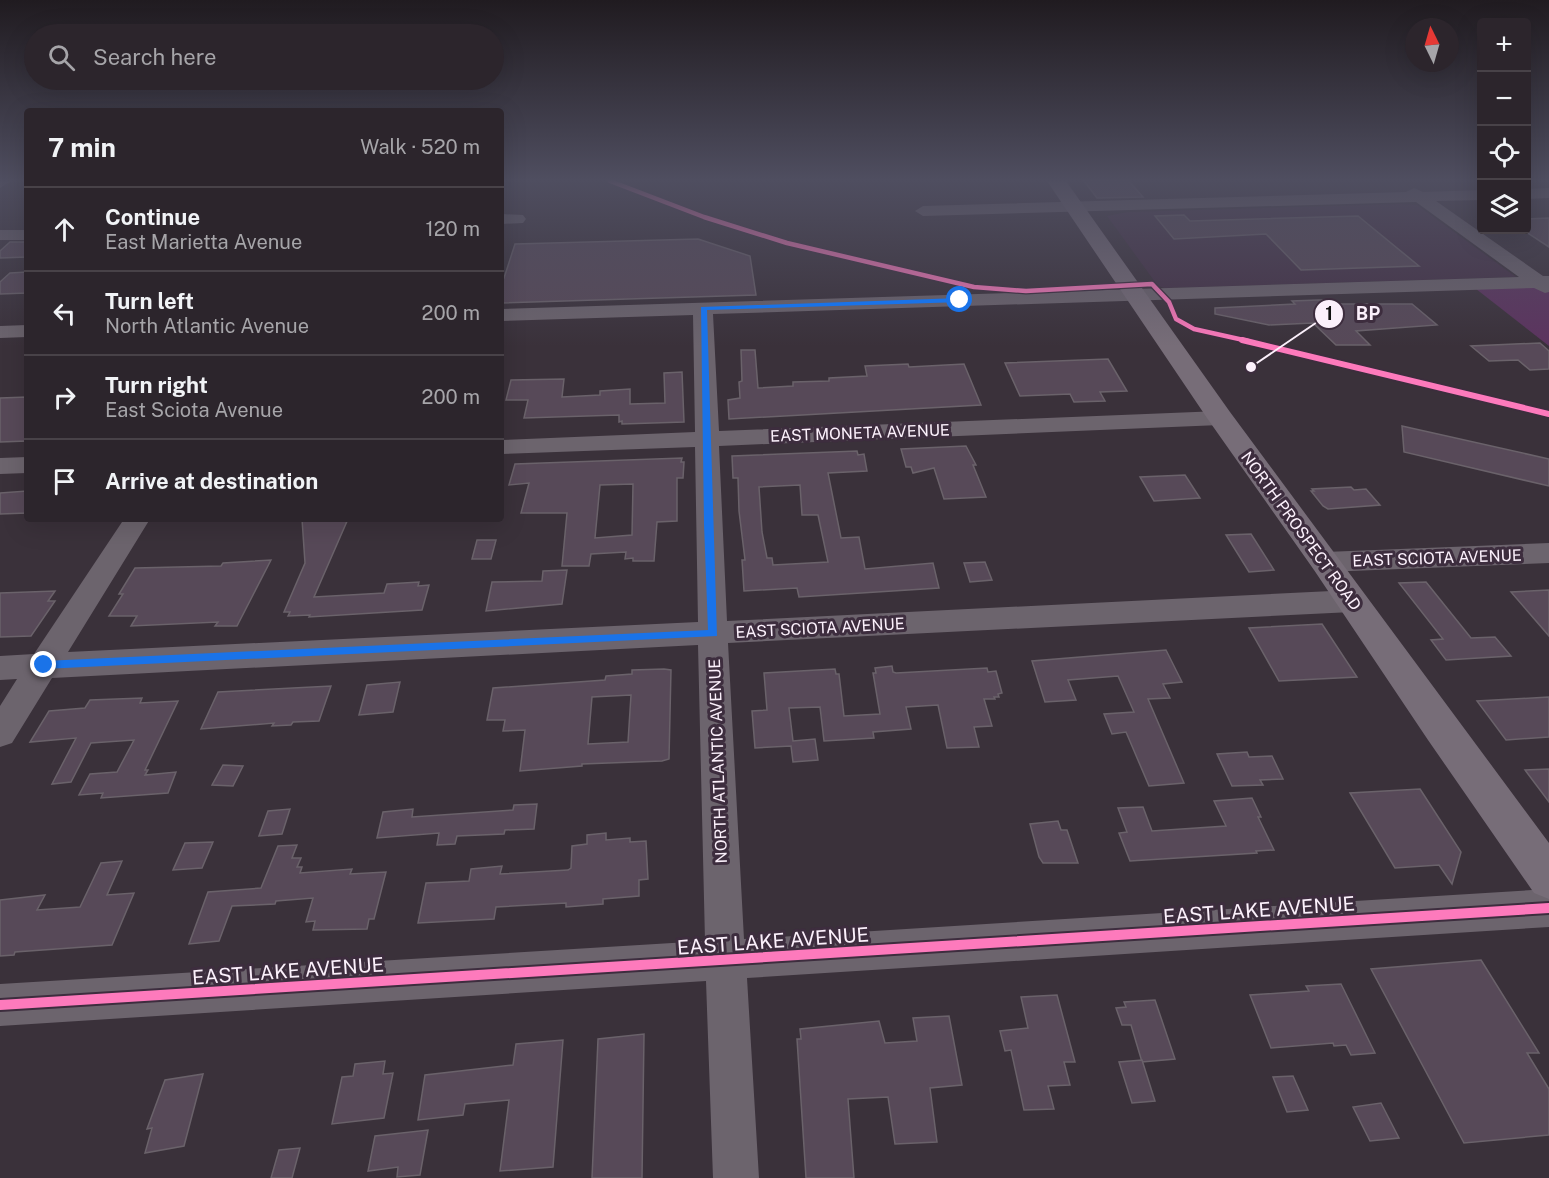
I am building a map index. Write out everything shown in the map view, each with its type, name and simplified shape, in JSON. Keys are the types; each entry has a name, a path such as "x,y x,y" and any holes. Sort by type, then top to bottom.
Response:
{"main road":[{"name":"NORTH PROSPECT ROAD","path":"1094,236 1220,418 1549,878"}],"street":[{"path":"1476,236 1546,285"},
{"path":"504,315 1546,285"},
{"name":"NORTH ATLANTIC AVENUE","path":"704,308 726,960 736,1178"},
{"path":"0,332 24,331"},
{"name":"EAST MONETA AVENUE","path":"504,447 1220,418"},
{"path":"0,466 24,465"},
{"path":"0,733 135,522"},
{"name":"EAST SCIOTA AVENUE","path":"1325,562 1549,553"},
{"name":"EAST SCIOTA AVENUE","path":"0,668 1352,601"},
{"name":"EAST LAKE AVENUE","path":"0,1005 1549,908"}],"shaded area":[{"path":"1122,236 1460,236 1516,277 1165,288 1158,286"},
{"path":"1539,282 1549,290 1549,346 1471,285"}],"building":[{"path":"1171,236 1230,236 1174,239"},
{"path":"1268,236 1382,236 1419,266 1301,270"},
{"path":"1532,236 1549,236 1549,247"},
{"path":"698,239 750,256 756,295 504,303 504,278 515,244"},
{"path":"10,242 24,242 24,257 0,258 0,251"},
{"path":"24,272 24,293 0,294 0,282 10,273"},
{"path":"1329,300 1332,304 1412,304 1437,325 1356,331 1370,345 1336,345 1313,323 1269,325 1215,314 1215,308"},
{"path":"1540,343 1549,351 1549,369 1530,370 1518,360 1489,361 1471,346"},
{"path":"741,350 755,350 758,388 793,386 793,382 829,381 829,378 867,376 865,366 908,364 909,367 964,364 981,405 729,419 728,400 740,398"},
{"path":"1108,359 1127,391 1100,392 1105,401 1074,402 1070,394 1020,396 1005,363"},
{"path":"682,372 684,422 622,424 622,421 619,422 619,415 524,418 528,400 506,400 511,380 564,379 562,397 600,395 600,391 630,389 630,404 665,403 664,373"},
{"path":"24,397 24,441 0,442 0,398"},
{"path":"1402,426 1549,459 1549,486 1404,452"},
{"path":"966,446 976,465 973,465 986,497 944,499 934,468 913,473 911,467 906,467 901,449"},
{"path":"857,451 858,455 864,454 867,471 828,473 841,538 859,537 865,569 933,563 939,588 799,597 797,588 744,591 742,560 745,560 739,511 738,478 733,478 732,456","holes":["800,485 802,515 818,515 828,562 773,565 772,558 767,558 762,532 759,487"]},
{"path":"682,458 683,478 677,478 677,521 657,522 654,561 625,559 626,552 591,554 589,566 562,566 567,513 521,513 529,483 509,485 515,464","holes":["633,484 632,535 595,538 600,485"]},
{"path":"1185,475 1200,498 1154,501 1140,477"},
{"path":"1351,487 1354,490 1366,489 1380,505 1328,509 1311,491 1314,491 1312,489"},
{"path":"24,491 24,513 0,514 0,493"},
{"path":"302,522 347,522 314,597 384,593 387,584 419,582 418,586 429,585 422,610 309,617 310,615 288,616 290,612 284,612 305,563"},
{"path":"1251,534 1274,570 1249,572 1226,535"},
{"path":"477,540 496,540 491,559 472,559"},
{"path":"271,560 237,626 215,626 218,622 131,626 137,616 109,616 123,594 119,594 135,568 221,566 223,563"},
{"path":"985,562 992,580 970,582 964,563"},
{"path":"567,570 562,604 486,611 492,582 542,581 543,571"},
{"path":"1426,582 1471,638 1495,637 1511,656 1446,660 1431,640 1443,639 1399,583"},
{"path":"1549,590 1549,636 1511,592"},
{"path":"55,591 48,601 55,601 31,636 0,637 0,593"},
{"path":"1322,624 1357,677 1279,681 1249,628"},
{"path":"1166,650 1182,682 1163,684 1170,698 1148,699 1184,783 1149,786 1126,732 1112,734 1104,714 1134,712 1118,676 1068,680 1076,700 1045,702 1032,661"},
{"path":"892,666 893,672 896,673 987,668 988,672 996,671 1002,693 998,694 999,697 994,697 995,699 984,699 992,726 974,727 979,747 947,748 938,705 906,707 911,729 873,732 874,738 824,741 820,707 789,708 793,741 815,739 818,760 793,762 791,746 755,748 752,711 767,710 764,673 835,669 836,674 839,674 844,716 880,714 873,673 876,673 875,668"},
{"path":"632,670 671,670 669,759 582,764 582,766 520,771 525,730 503,731 505,720 487,720 493,688 605,680 606,676 632,674","holes":["631,695 628,742 588,744 592,697"]},
{"path":"400,682 393,712 359,715 367,685"},
{"path":"331,686 319,721 293,722 291,725 272,726 274,723 201,729 218,692"},
{"path":"1549,697 1549,737 1506,740 1477,701"},
{"path":"142,698 140,703 178,701 145,770 148,770 145,775 176,772 168,793 101,798 103,793 79,795 90,774 117,772 134,740 91,743 71,782 52,784 76,738 30,742 49,711 85,708 90,700"},
{"path":"1247,752 1249,757 1272,756 1283,779 1260,780 1263,785 1232,786 1217,754"},
{"path":"223,765 243,766 233,786 212,785"},
{"path":"1549,769 1549,802 1525,770"},
{"path":"1420,789 1461,852 1452,884 1439,865 1395,868 1350,793"},
{"path":"1252,798 1261,817 1258,817 1274,850 1130,861 1119,833 1127,832 1118,808 1143,807 1152,831 1226,826 1214,801"},
{"path":"537,804 534,829 505,830 504,834 457,836 455,844 437,845 439,833 377,838 383,812 413,809 412,817 513,810 514,805"},
{"path":"290,809 282,834 259,836 268,811"},
{"path":"1058,821 1061,830 1067,830 1078,863 1043,863 1039,857 1030,824"},
{"path":"606,833 606,840 630,838 630,842 646,841 648,879 639,880 639,896 603,899 603,904 566,907 566,903 496,907 494,919 418,923 426,883 469,881 471,869 502,866 500,874 568,870 571,868 572,846 587,844 587,835"},
{"path":"213,842 202,868 173,870 185,843"},
{"path":"297,845 292,858 301,858 297,867 302,867 300,873 352,869 350,874 386,872 374,919 369,919 367,929 313,930 315,921 306,922 313,898 276,901 275,904 232,906 219,941 189,944 208,892 261,888 278,846"},
{"path":"122,861 107,895 134,893 112,945 15,952 14,955 0,956 0,900 45,895 37,910 80,907 101,863"},
{"path":"1481,960 1539,1053 1527,1053 1549,1089 1549,1135 1464,1143 1371,969"},
{"path":"1341,984 1375,1053 1351,1055 1346,1045 1334,1046 1333,1043 1271,1048 1250,995 1309,991 1306,986"},
{"path":"1057,995 1075,1062 1064,1062 1070,1085 1048,1086 1054,1109 1024,1110 1011,1050 1005,1051 1000,1031 1028,1028 1021,997"},
{"path":"1155,1000 1175,1059 1142,1062 1131,1025 1122,1025 1116,1008 1126,1007 1124,1002"},
{"path":"949,1016 962,1085 930,1088 937,1142 895,1144 888,1097 848,1099 854,1178 806,1178 797,1039 801,1039 800,1029 879,1021 885,1043 917,1041 913,1018"},
{"path":"644,1034 642,1178 592,1178 598,1039"},
{"path":"563,1040 553,1167 500,1171 509,1100 465,1104 463,1115 418,1120 425,1075 513,1065 516,1044"},
{"path":"1142,1060 1155,1101 1132,1103 1119,1062"},
{"path":"385,1061 383,1074 393,1073 384,1118 332,1124 342,1077 353,1076 355,1064"},
{"path":"203,1074 184,1146 145,1153 152,1128 147,1129 165,1080"},
{"path":"1293,1076 1308,1110 1287,1112 1273,1077"},
{"path":"1381,1103 1399,1138 1370,1141 1353,1107"},
{"path":"428,1130 420,1175 397,1177 398,1167 368,1171 375,1136"},
{"path":"300,1148 292,1178 271,1178 279,1150"}],"cycle path":[{"path":"765,236 974,287 1026,291 1152,284 1169,302 1176,319 1194,329 1549,414"},
{"path":"0,1005 1549,908"}],"place":[{"name":"BP","path":"1251,367"}],"route":[{"path":"44,665 714,633 708,524 704,308 960,300"}]}
